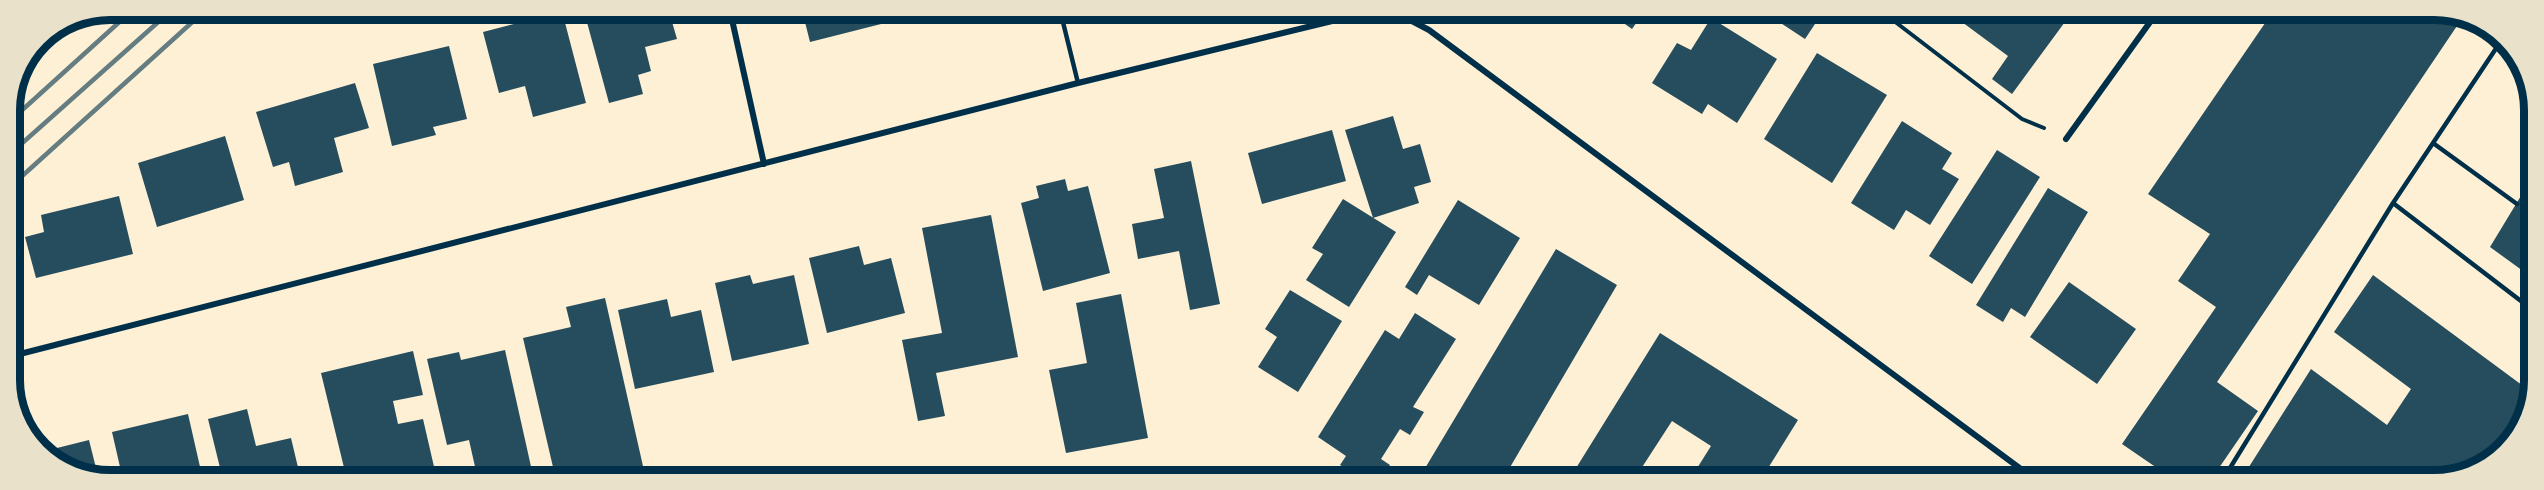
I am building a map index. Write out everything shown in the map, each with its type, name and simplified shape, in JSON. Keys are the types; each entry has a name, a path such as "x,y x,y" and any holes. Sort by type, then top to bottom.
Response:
{"street":[{"path":"732,20 764,164"},
{"path":"20,354 1078,83 1336,20"},
{"path":"1410,20 1429,30 2022,470"},
{"path":"2066,139 2152,20"}],"lane":[{"path":"1062,20 1078,83"},
{"path":"2229,470 2393,203 2498,46"},
{"path":"2433,143 2517,204"},
{"path":"2393,203 2524,303"}],"path":[{"path":"1892,20 2022,119 2066,139"}],"building":[{"path":"529,20 564,20 586,103 533,117 525,86 499,93 483,32"},
{"path":"586,20 671,20 677,39 645,47 651,71 638,75 643,94 609,103"},
{"path":"804,20 893,21 810,42"},
{"path":"1619,20 1638,20 1632,29"},
{"path":"1710,20 1714,20 1777,59 1737,123 1708,104 1702,114 1652,83 1677,43 1691,50"},
{"path":"1776,20 1818,20 1805,39"},
{"path":"1959,20 2066,20 2012,94 1992,79 2008,56"},
{"path":"2267,20 2446,20 2459,23 2217,382 2258,411 2218,470 2160,470 2122,444 2216,307 2178,281 2210,234 2148,194"},
{"path":"449,46 467,119 433,127 436,135 392,146 373,64"},
{"path":"1817,53 1887,95 1832,183 1764,139"},
{"path":"355,83 369,128 334,138 343,172 295,186 289,162 273,167 256,112"},
{"path":"1393,116 1403,149 1420,144 1431,182 1414,187 1419,203 1373,218 1345,130"},
{"path":"1902,121 1952,153 1942,169 1959,179 1930,225 1906,210 1894,230 1851,203"},
{"path":"1332,130 1346,181 1262,204 1248,153"},
{"path":"225,136 244,200 157,227 138,163"},
{"path":"1997,150 2040,177 1972,284 1929,256"},
{"path":"1191,161 1220,304 1190,310 1179,251 1138,259 1132,224 1164,218 1154,169"},
{"path":"1065,179 1068,191 1088,186 1110,273 1043,291 1021,203 1039,198 1036,186"},
{"path":"2048,188 2088,212 2025,317 2011,308 2003,322 1976,305"},
{"path":"2524,191 2524,272 2490,247"},
{"path":"119,196 133,254 36,278 25,237 44,232 41,215"},
{"path":"1343,199 1396,232 1349,307 1306,280 1323,254 1312,248"},
{"path":"1458,200 1520,238 1479,305 1429,275 1417,295 1405,287"},
{"path":"991,215 1018,357 936,373 945,416 918,421 902,340 942,333 922,228"},
{"path":"859,246 864,265 891,258 905,313 827,333 809,258"},
{"path":"1556,249 1617,285 1508,470 1424,470"},
{"path":"750,275 753,284 794,275 809,344 732,361 715,283"},
{"path":"2373,275 2524,387 2515,420 2506,435 2494,448 2463,466 2446,470 2247,470 2311,369 2387,425 2411,389 2334,332"},
{"path":"2069,282 2136,329 2097,384 2030,337"},
{"path":"1290,290 1342,321 1298,392 1258,367 1277,337 1265,329"},
{"path":"1121,294 1148,438 1066,453 1049,370 1087,363 1076,303"},
{"path":"605,298 644,470 554,470 523,338 571,327 566,307"},
{"path":"667,299 671,317 701,310 714,372 635,389 618,310"},
{"path":"1415,313 1456,339 1413,407 1424,412 1410,435 1400,429 1381,459 1390,465 1387,470 1348,470 1340,465 1346,456 1318,437 1385,330 1399,339"},
{"path":"1660,333 1798,420 1767,470 1696,470 1711,446 1672,421 1640,470 1575,470"},
{"path":"505,350 532,470 476,470 469,440 447,445 427,359 459,352 461,360"},
{"path":"413,351 423,395 393,401 398,424 423,419 435,470 345,470 321,373"},
{"path":"247,409 256,446 291,438 299,470 221,470 208,419"},
{"path":"188,414 201,470 121,470 112,432"},
{"path":"89,440 96,470 70,461 53,449"}],"railway":[{"path":"20,112 122,20"},
{"path":"20,145 161,20"},
{"path":"20,178 195,20"}]}
